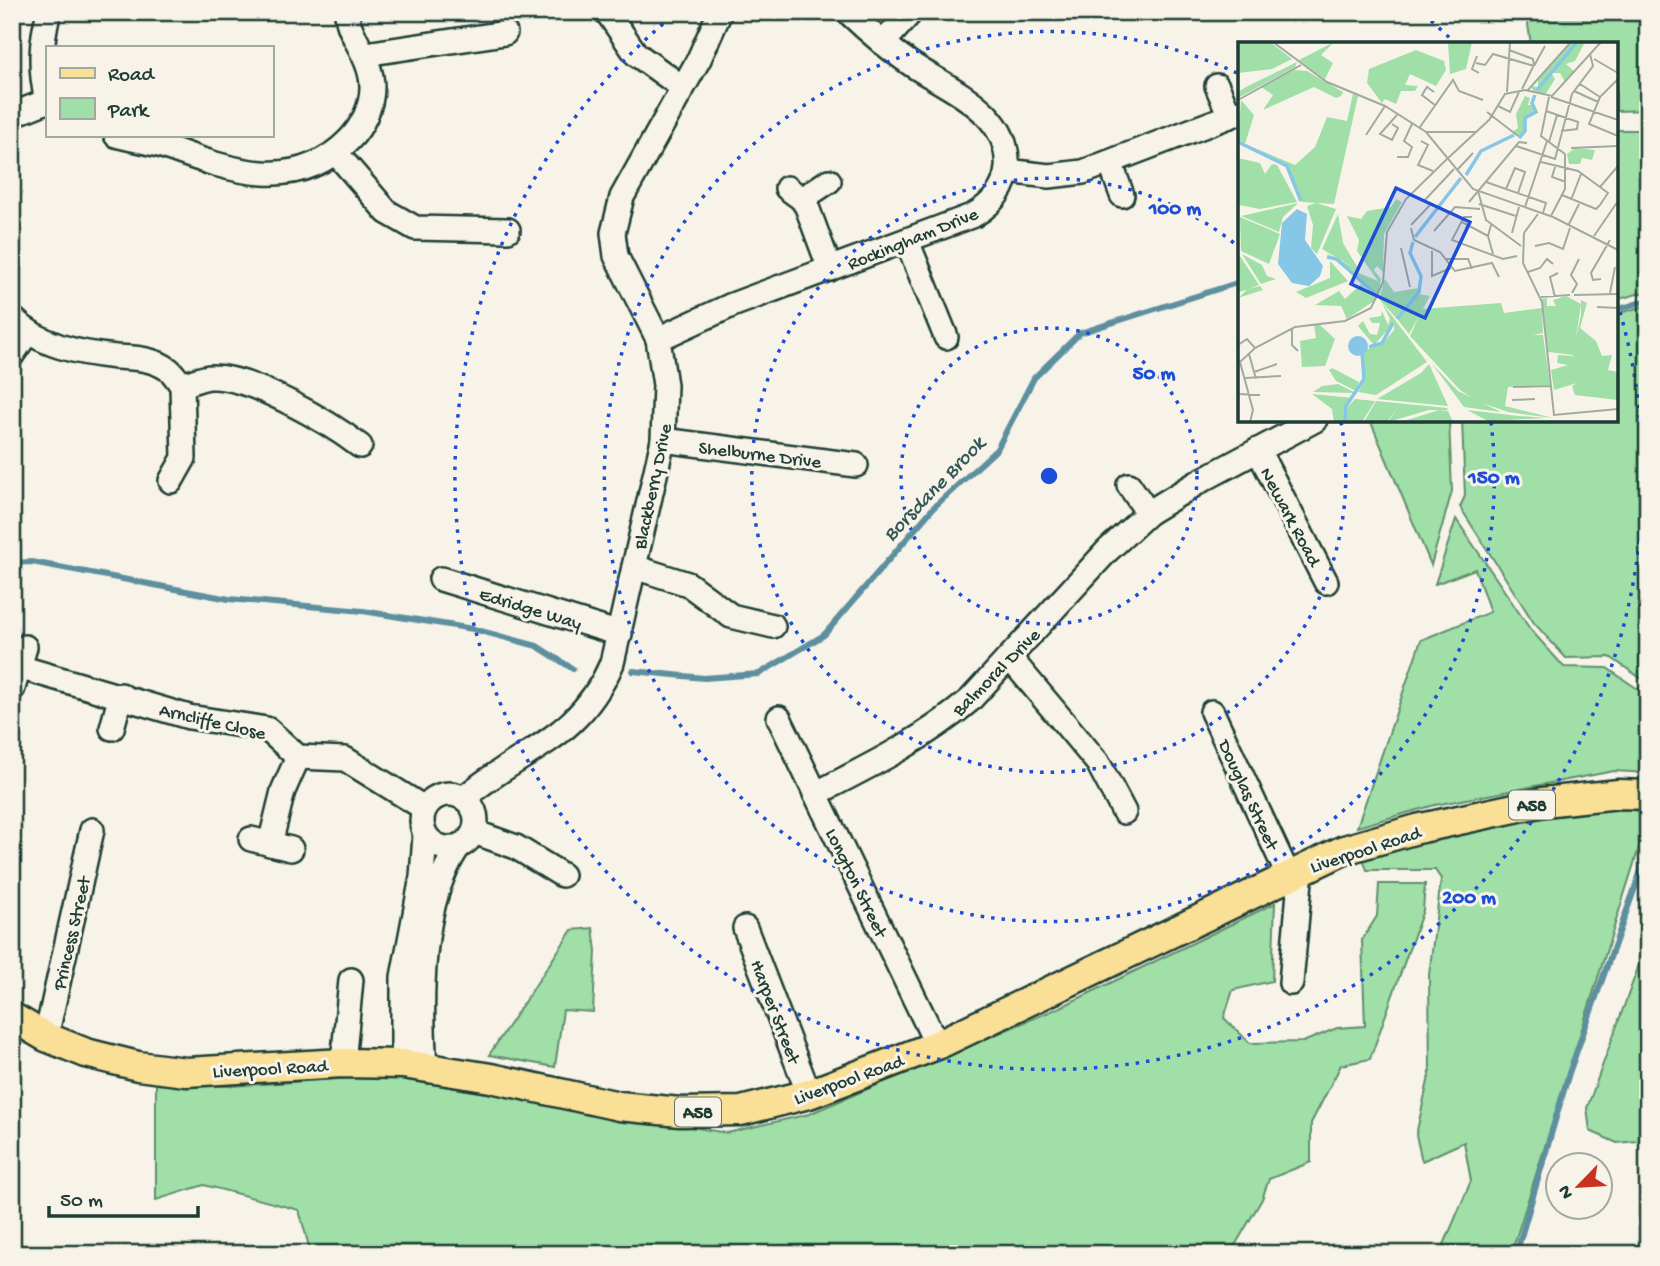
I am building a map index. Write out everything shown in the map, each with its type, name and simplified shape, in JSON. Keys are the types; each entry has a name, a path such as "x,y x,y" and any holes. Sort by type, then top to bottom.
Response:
{"main road":[{"name":"Liverpool Road","path":"12,1017 47,1037 86,1053 138,1066 186,1072 343,1063 414,1065 648,1110 741,1111 809,1094 937,1045 1044,996 1294,872 1376,840 1485,814 1584,797 1648,795"}],"street":[{"path":"46,97 40,71 42,35 48,12"},
{"path":"125,136 176,142 213,166 250,173 287,172 336,153 362,126 372,88 365,54 346,21 347,12"},
{"path":"607,12 636,54 682,87"},
{"name":"Blackberry Drive","path":"464,798 480,784 537,751 575,722 601,688 620,634 663,440 665,385 657,339 616,256 613,233 622,197 720,12"},
{"path":"848,12 883,43 990,117 1006,146 1007,171 1062,176 1110,162 1235,114 1217,86"},
{"path":"883,43 911,12"},
{"path":"365,54 505,33"},
{"path":"12,115 46,101"},
{"path":"336,153 387,212 415,228 508,230"},
{"path":"1110,162 1122,195"},
{"name":"Rockingham Drive","path":"657,339 732,305 907,241 985,209 1000,191 1007,171"},
{"path":"829,181 794,193 830,269"},
{"path":"907,241 946,337"},
{"path":"12,355 20,325 57,346 99,355 145,359 169,369 181,385 184,458 171,481"},
{"path":"181,385 213,376 251,387 302,408 360,446"},
{"name":"Balmoral Drive","path":"815,794 928,734 970,700 1107,551 1148,513 1311,422"},
{"name":"Shelburne Drive","path":"663,440 856,465"},
{"name":"Newark Road","path":"1258,450 1326,582"},
{"path":"1129,485 1148,513"},
{"path":"634,567 688,584 731,616 773,626"},
{"name":"Edridge Way","path":"441,579 620,634"},
{"path":"1010,658 1098,763 1124,812"},
{"name":"Arncliffe Close","path":"19,667 121,695 189,718 267,729 298,757"},
{"path":"112,728 121,695"},
{"name":"Douglas Street","path":"1212,712 1294,872"},
{"name":"Longton Street","path":"779,719 937,1045"},
{"path":"271,844 283,791 298,757 345,759 424,808"},
{"path":"456,794 464,798 476,817 466,839 443,874 426,951 414,1065 403,978 422,877 425,835 422,817 424,808 438,796 456,794"},
{"name":"Princess Street","path":"47,1037 92,830"},
{"path":"425,835 444,848 466,839 516,847 562,875"},
{"path":"1291,983 1294,872"},
{"name":"Harper Street","path":"745,928 809,1094"},
{"path":"343,1063 351,980"}],"green space":[{"path":"1526,12 1648,12 1648,110 1618,111 1618,42 1531,42"},
{"path":"1618,130 1648,130 1648,291 1618,299"},
{"path":"1648,305 1648,683 1610,657 1566,658 1534,623 1460,507 1465,496 1462,422 1618,422 1618,313"},
{"path":"1371,422 1449,422 1452,491 1431,565"},
{"path":"1456,519 1530,629 1564,667 1607,668 1648,696 1648,773 1614,771 1435,805 1357,827 1421,640 1490,612 1475,569 1435,584"},
{"path":"1614,809 1648,811 1648,819 1511,1254 1444,1254 1443,1247 1471,1181 1464,1142 1422,1161 1416,1135 1430,1072 1429,975 1441,879 1435,870 1367,870 1363,858 1455,833"},
{"path":"1379,884 1425,884 1423,910 1370,1059 1341,1065 1311,1123 1311,1162 1269,1179 1262,1199 1230,1254 311,1254 299,1210 204,1185 156,1200 156,1084 231,1086 384,1076 727,1133 809,1114 1063,1006 1275,903 1272,981 1233,990 1224,1018 1250,1043 1303,1042 1337,1028 1365,1026 1362,940 1377,916"},
{"path":"593,928 596,951 593,1012 563,1010 555,1067 489,1055 572,930"},
{"path":"1648,940 1648,1140 1617,1143 1590,1131 1587,1108"}],"waterway":[{"name":"Borsdane Brook","path":"633,671 704,678 759,674 824,635 934,507 997,449 1034,378 1080,333 1238,283"},
{"name":"Borsdane Brook","path":"1618,309 1648,300"},
{"path":"12,563 32,562 229,599 363,611 473,629 537,646 573,669"},
{"path":"1516,1254 1569,1073 1648,851"}]}
